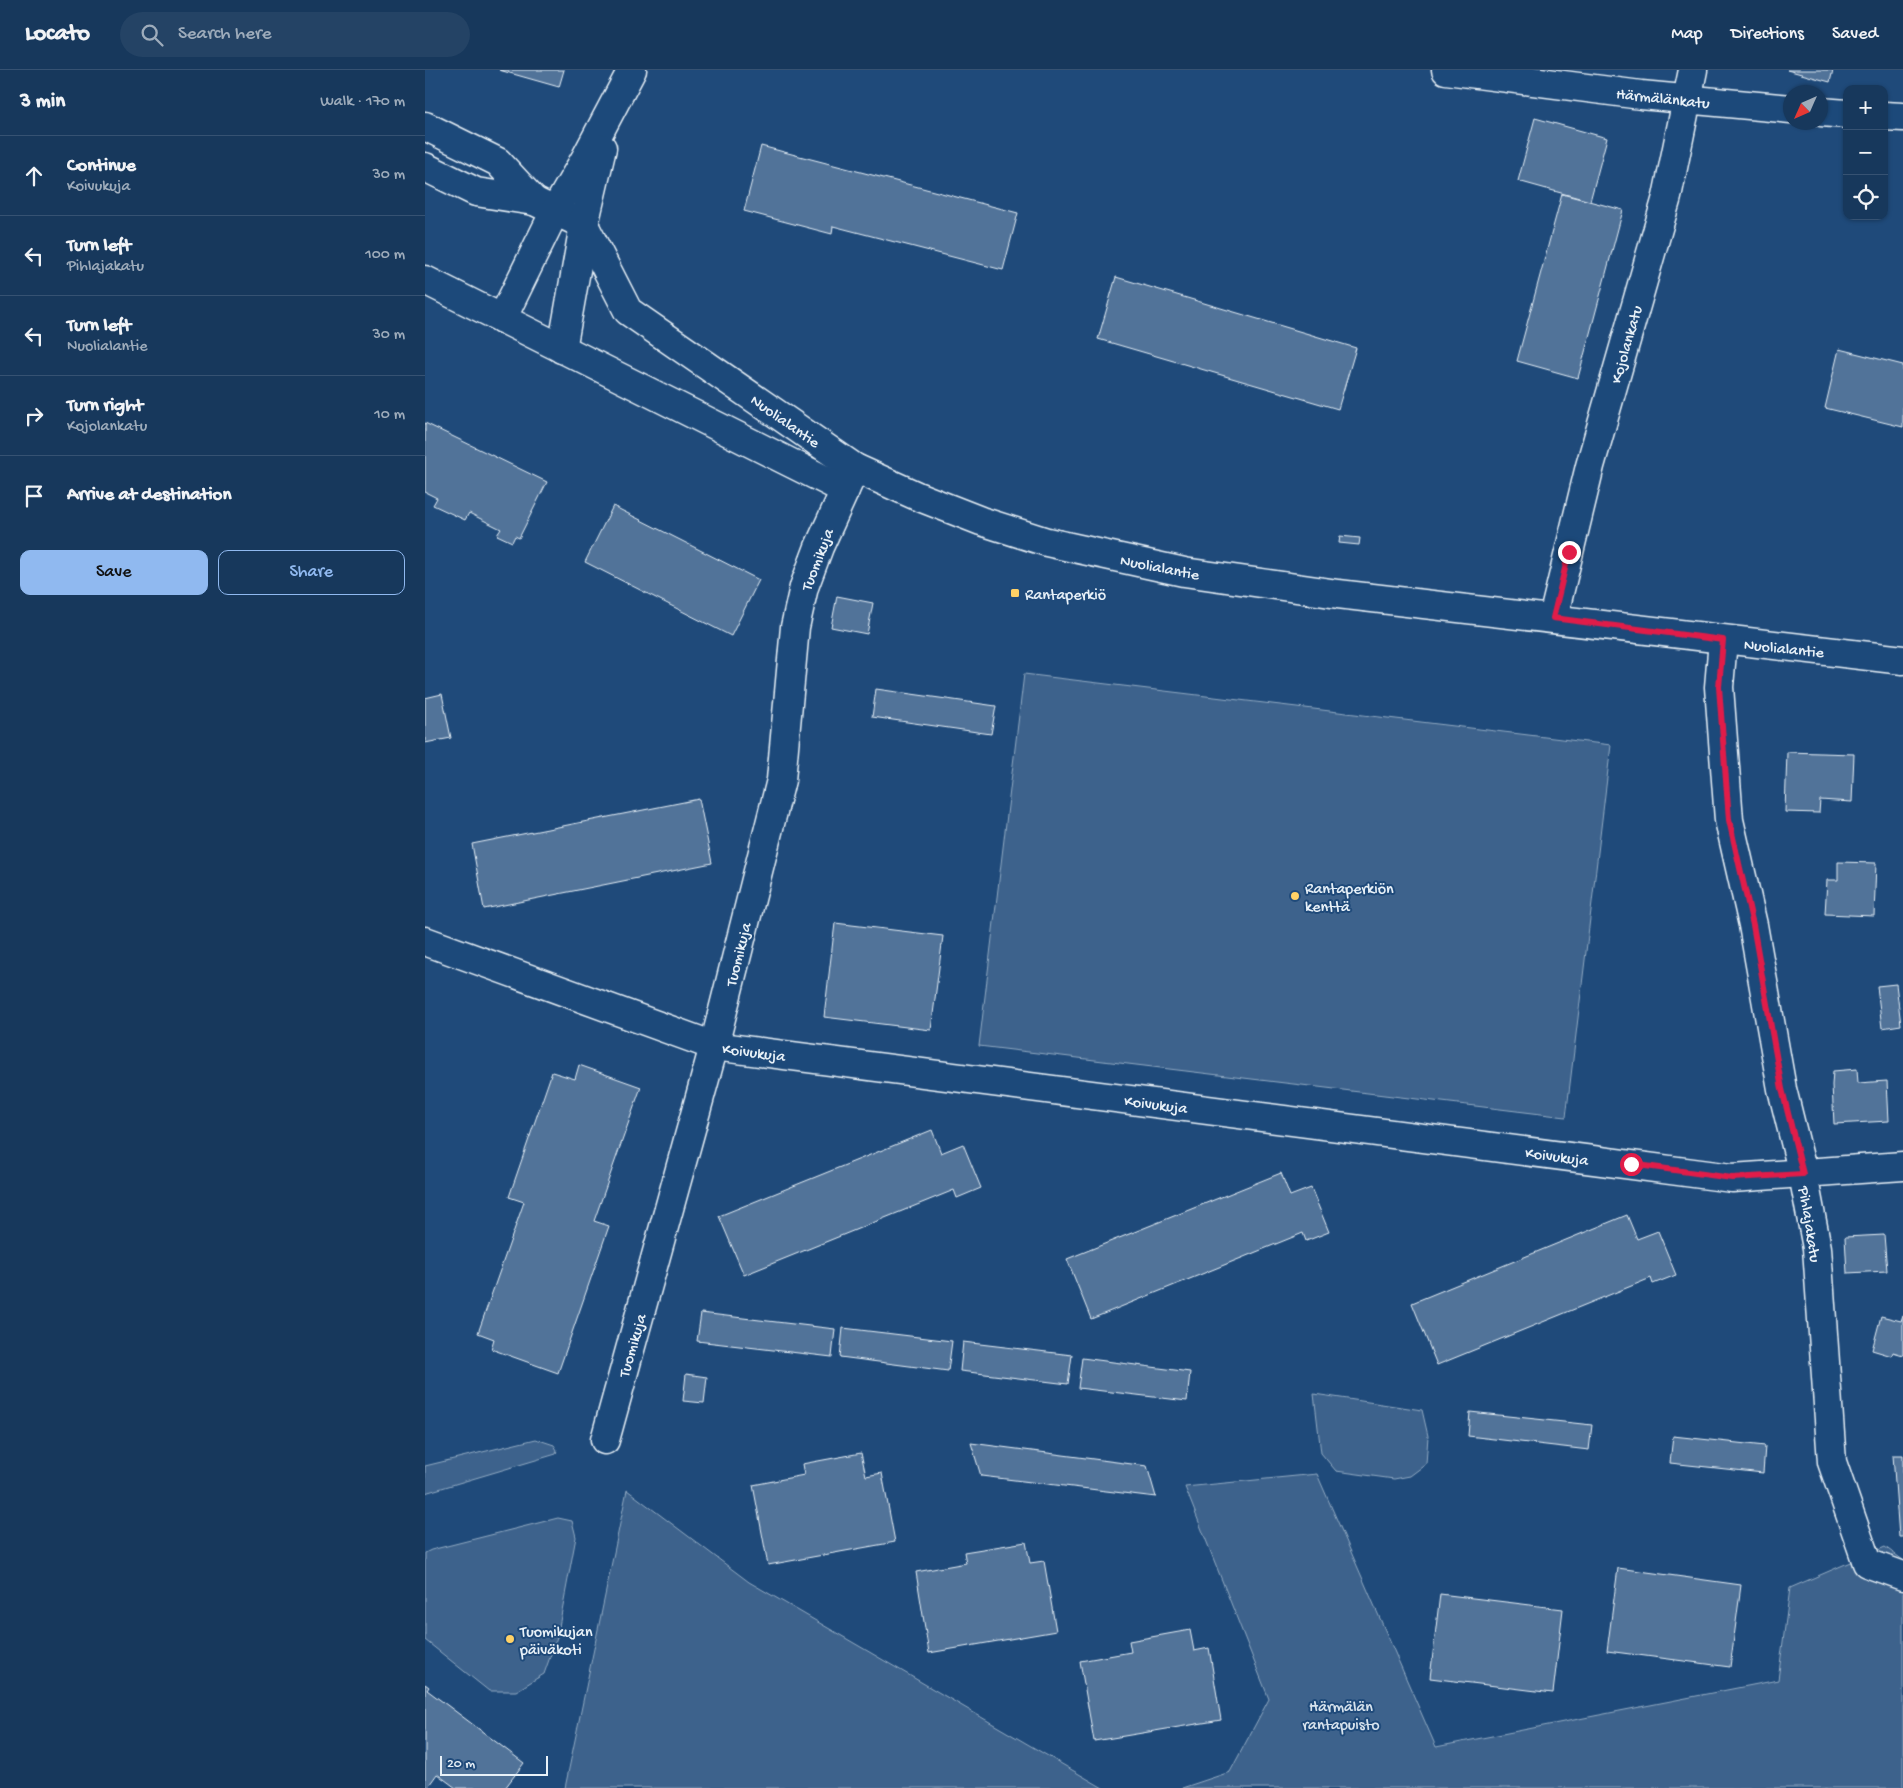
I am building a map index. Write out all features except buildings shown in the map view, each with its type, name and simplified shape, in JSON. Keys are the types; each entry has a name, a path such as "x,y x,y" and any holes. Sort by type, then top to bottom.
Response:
{"street":[{"path":"502,319 545,206 614,103 632,70"},
{"name":"Härmälänkatu","path":"1446,70 1688,100 1783,108"},
{"name":"Kojolankatu","path":"1553,618 1591,466 1667,197 1693,70"},
{"path":"562,349 594,176 614,103"},
{"path":"1828,113 1843,114"},
{"path":"1888,116 1903,117"},
{"path":"425,126 498,162 545,206"},
{"path":"425,167 476,192 545,206 584,225"},
{"name":"Nuolialantie","path":"584,225 628,311 850,479 917,496 981,521 1047,542 1184,572 1328,592 1903,660"},
{"path":"425,280 562,349 850,479"},
{"name":"Tuomikuja","path":"605,1440 714,1046 781,780 795,627 804,587 819,547 850,479"},
{"name":"Pihlajakatu","path":"1723,640 1719,687 1729,820 1753,925 1782,1089 1803,1174 1817,1248 1832,1462 1867,1564 1903,1576"},
{"name":"Koivukuja","path":"425,941 714,1046 1732,1178 1903,1166"}],"green space":[{"name":"Rantaperkiön kenttä","path":"1024,674 1611,745 1566,1117 979,1046"},
{"path":"1314,1394 1422,1410 1428,1436 1426,1464 1410,1476 1394,1479 1336,1471 1321,1453"},
{"path":"536,1439 554,1445 557,1450 556,1454 425,1493 425,1466"},
{"name":"Härmälän rantapuisto","path":"1317,1474 1436,1747 1778,1680 1790,1588 1885,1547 1903,1560 1903,1788 1182,1788 1230,1772 1269,1699 1185,1487"},
{"path":"627,1490 749,1582 1103,1788 565,1788"},
{"path":"558,1518 572,1521 576,1537 557,1637 544,1674 516,1691 489,1691 425,1640 425,1553"}],"place":[{"name":"Rantaperkiö","path":"1015,593"},
{"name":"Rantaperkiön kenttä","path":"1295,896"},
{"name":"Tuomikujan päiväkoti","path":"510,1639"}],"route":[{"path":"1569,552 1553,618 1723,640 1719,687 1729,820 1753,925 1782,1089 1803,1174 1732,1178 1631,1164"}]}
